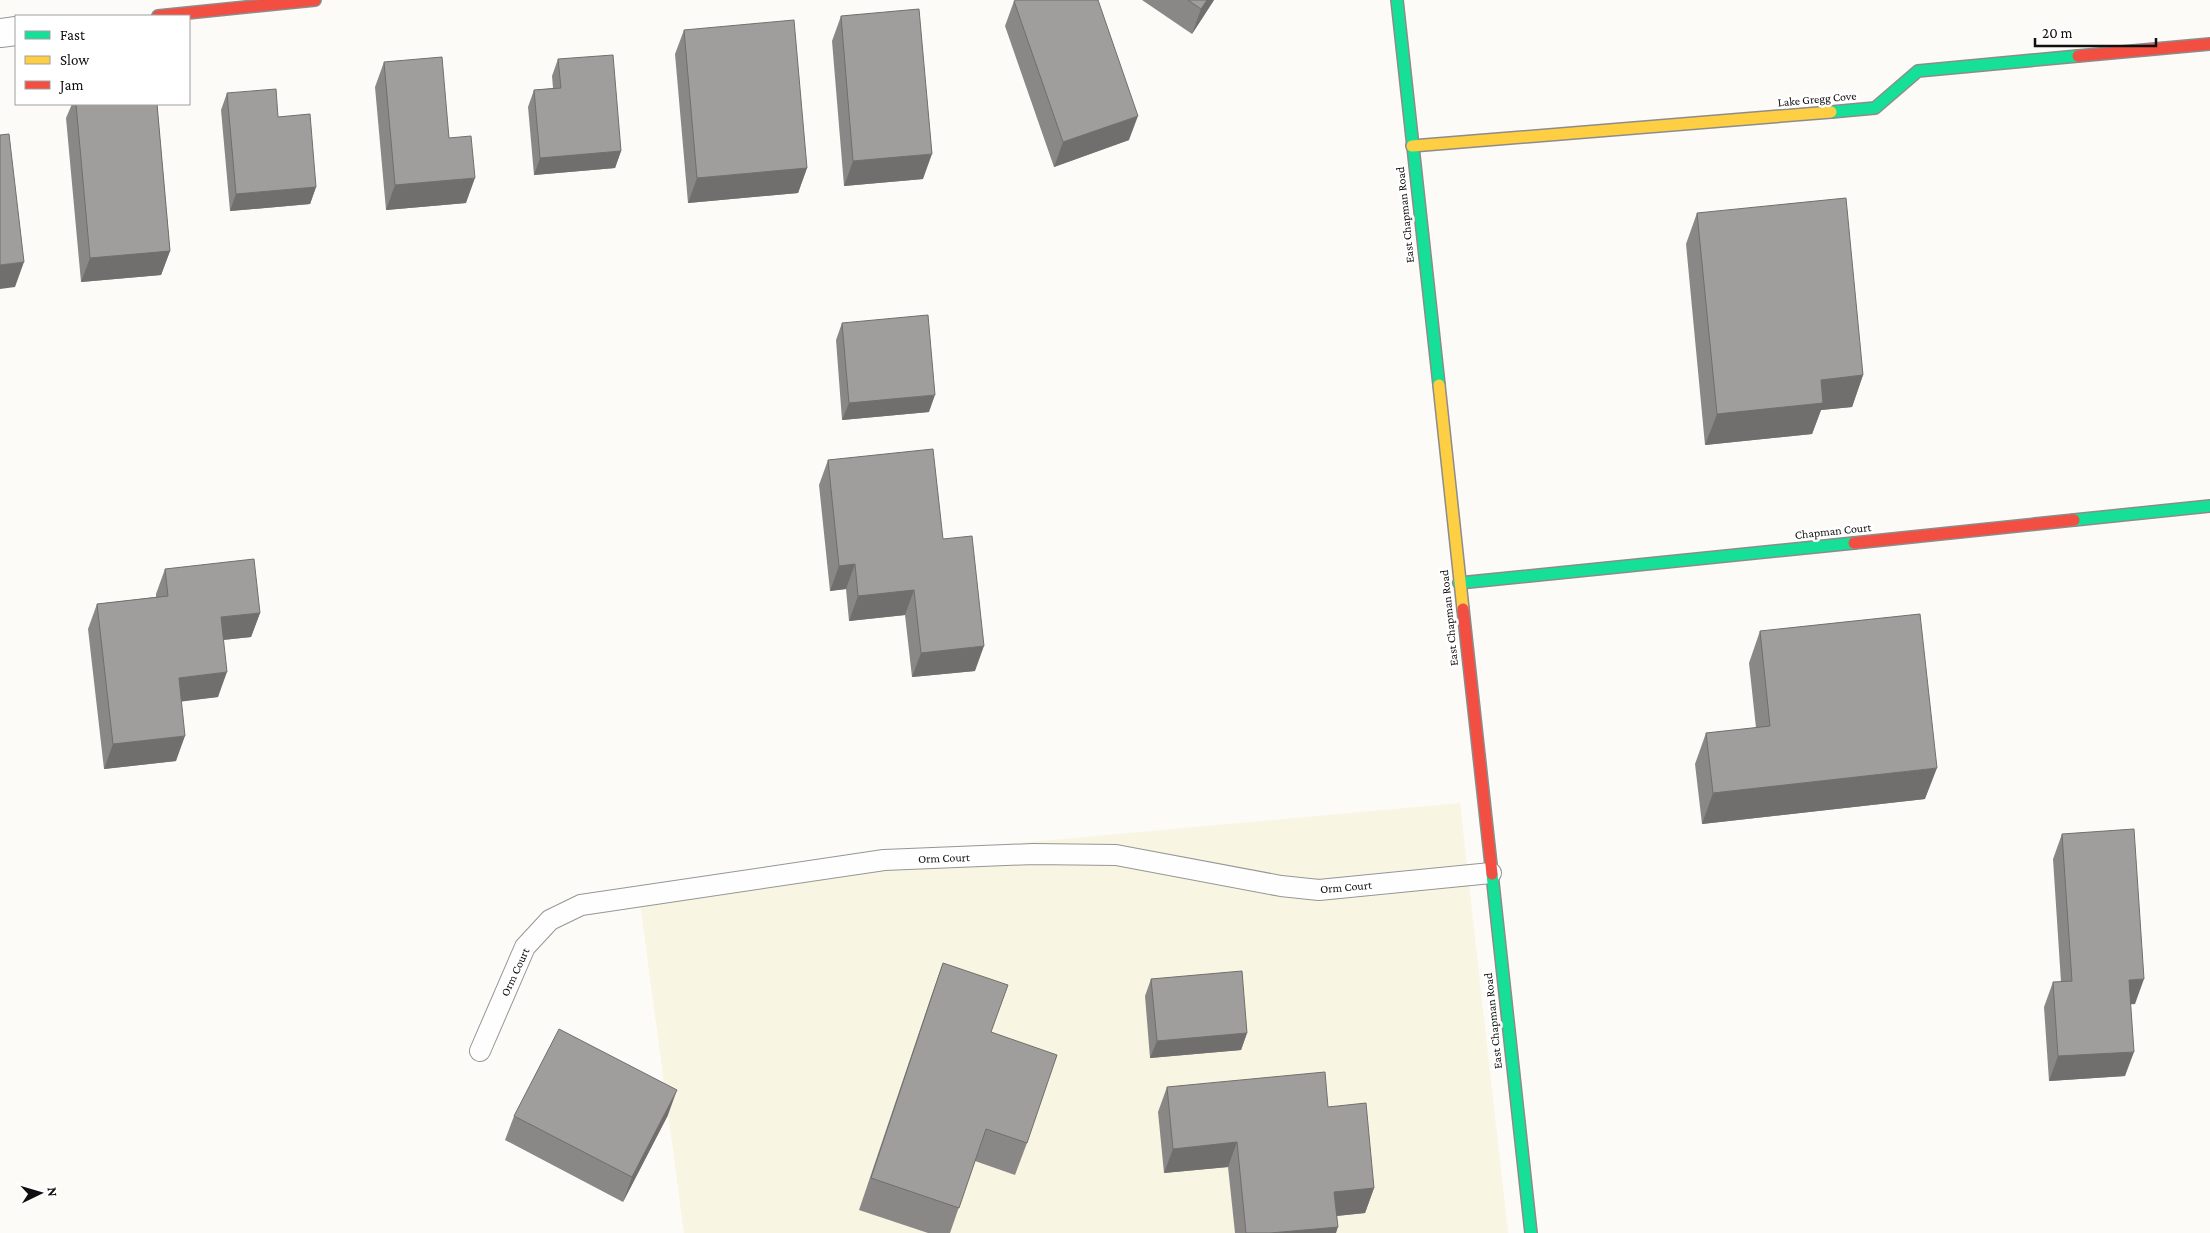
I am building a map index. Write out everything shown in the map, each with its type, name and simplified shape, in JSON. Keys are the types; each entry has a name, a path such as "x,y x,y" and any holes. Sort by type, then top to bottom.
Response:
{"street":[{"path":"168,15 315,0"},
{"name":"East Chapman Road","path":"1397,0 1531,1233"},
{"path":"0,33 15,31"},
{"name":"Lake Gregg Cove","path":"1412,146 1875,108 1918,71 2210,44"},
{"name":"Chapman Court","path":"1459,583 2210,506"}],"lane":[{"name":"Orm Court","path":"480,1051 525,946 550,920 581,905 884,860 1033,854 1116,855 1281,886 1319,890 1491,873"}],"shaded area":[{"path":"1460,803 1508,1233 684,1233 638,888 863,857"}],"building":[{"path":"1098,0 1138,116 1063,142 1014,1"},
{"path":"1188,0 1207,0 1201,9"},
{"path":"919,9 932,154 853,161 841,16"},
{"path":"794,20 807,168 697,178 684,30"},
{"path":"613,55 621,151 540,158 534,90 561,88 558,59"},
{"path":"442,57 449,138 471,136 475,178 395,185 384,62"},
{"path":"276,89 278,117 310,114 316,187 236,194 227,93"},
{"path":"76,105 157,105 170,251 90,258"},
{"path":"9,134 24,262 0,265 0,135"},
{"path":"1846,198 1863,375 1821,380 1823,403 1717,414 1697,213"},
{"path":"928,315 935,395 849,403 842,323"},
{"path":"933,449 943,539 972,536 984,646 921,653 914,590 858,596 855,564 839,566 828,460"},
{"path":"254,559 260,613 221,617 227,672 179,678 185,736 113,744 97,604 168,596 165,569"},
{"path":"1920,614 1937,768 1713,793 1706,733 1770,726 1760,631"},
{"path":"2134,829 2144,979 2129,980 2134,1052 2058,1056 2053,982 2072,981 2062,834"},
{"path":"943,963 1008,985 991,1032 1057,1055 1027,1143 986,1129 959,1208 871,1178"},
{"path":"1242,971 1247,1033 1157,1041 1151,979"},
{"path":"559,1029 677,1090 632,1177 514,1116"},
{"path":"1325,1072 1328,1107 1366,1103 1374,1188 1334,1192 1338,1227 1270,1233 1246,1233 1237,1142 1173,1149 1167,1087"}],"traffic: fast":[{"path":"1397,0 1439,385"},
{"path":"1831,112 1875,108 1918,71 2078,56"},
{"path":"2074,520 2210,506"},
{"path":"1459,583 1854,543"},
{"path":"1492,874 1531,1233"}],"traffic: slow":[{"path":"1412,146 1831,112"},
{"path":"1439,385 1463,609"}],"traffic: jam":[{"path":"168,15 315,0"},
{"path":"2078,56 2210,44"},
{"path":"1854,543 2074,520"},
{"path":"1463,609 1492,874"}]}
